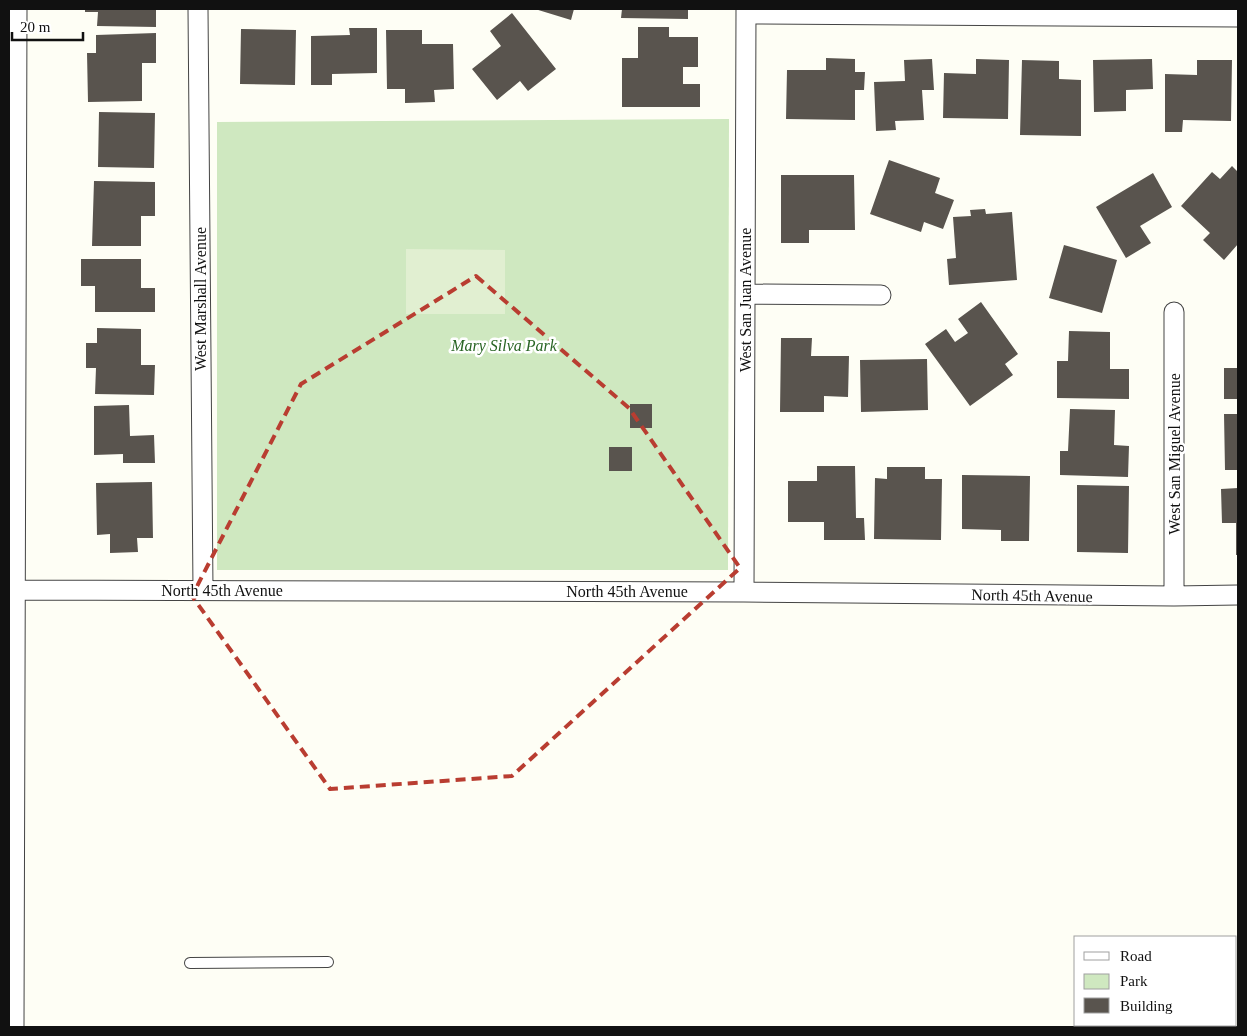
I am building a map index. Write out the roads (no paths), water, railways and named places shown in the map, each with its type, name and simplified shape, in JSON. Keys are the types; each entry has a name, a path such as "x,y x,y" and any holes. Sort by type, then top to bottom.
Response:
{"street":[{"path":"14,1027 17,9"},
{"name":"West Marshall Avenue","path":"198,9 203,590"},
{"path":"746,11 1238,17"},
{"name":"West San Juan Avenue","path":"744,592 746,11"},
{"path":"745,294 881,295"},
{"name":"West San Miguel Avenue","path":"1174,312 1174,596"},
{"name":"North 45th Avenue","path":"16,590 1238,595"}],"lane":[{"path":"190,963 328,962"}],"park label":[{"name":"Mary Silva Park","path":"504,345"}]}
